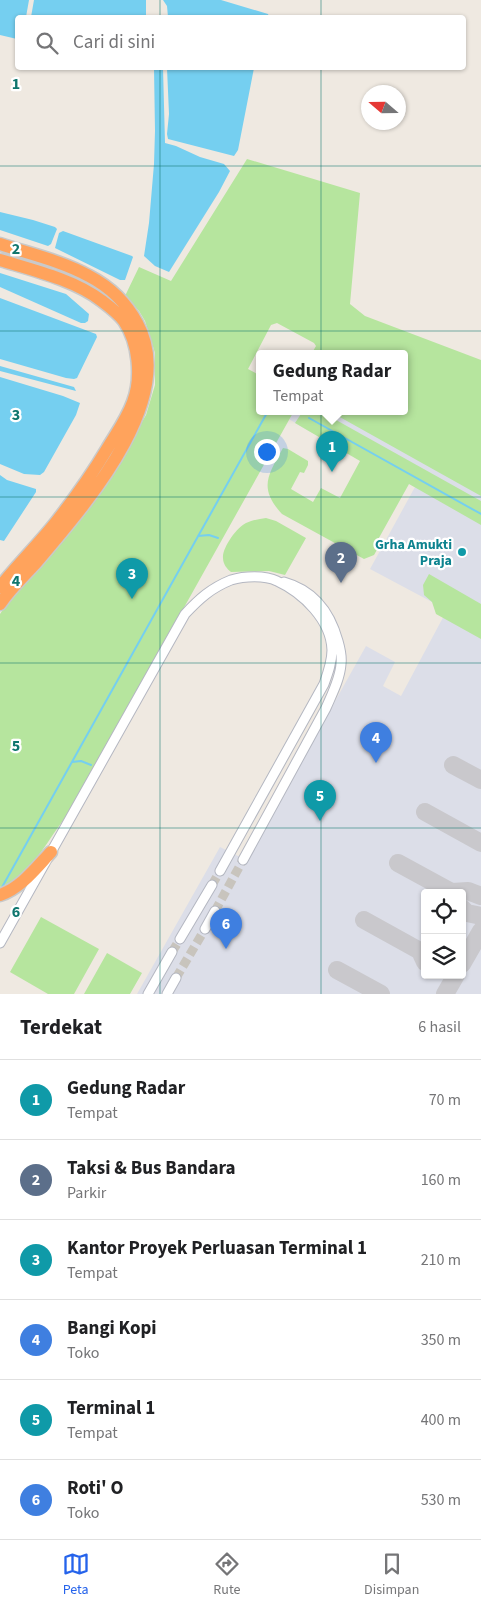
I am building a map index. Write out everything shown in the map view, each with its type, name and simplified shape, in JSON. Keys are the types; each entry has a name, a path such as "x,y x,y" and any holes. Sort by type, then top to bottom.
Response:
{"highway":[{"path":"0,244 72,267 114,292 130,310 142,331 147,348 149,368 148,382 142,405 129,435 84,504 0,604"},
{"path":"0,260 78,286 102,300 124,321 134,341 138,370 133,401 124,421 84,484 57,521 0,587"},
{"path":"2,894 30,874 51,852"}],"street":[{"path":"0,943 185,614 203,595 232,580 251,577 293,584 310,594 324,608 335,628 342,664 326,708 243,860"},
{"path":"220,871 303,723 324,684 330,667 332,650 328,631 318,612 305,600 276,580"},
{"path":"303,723 326,708"},
{"path":"180,939 212,885"},
{"path":"205,929 215,911"},
{"path":"148,994 172,952"},
{"path":"168,994 176,978"}],"shaded area":[{"path":"282,415 378,415 481,471 481,994 137,994 220,847 246,860 366,646 395,662 383,686 401,696 447,610 370,569 415,487"}],"green space":[{"path":"247,159 360,193 350,304 365,316 481,360 481,496 336,415 408,415 408,350 314,350 316,346 314,343 277,323 271,325 258,350 256,350 248,369 256,373 256,415 292,415 69,813 31,865 22,874 0,887 0,614 8,602 39,568 99,495 146,415 155,385 155,353 145,321 139,311 125,296 139,267 171,281"},
{"path":"300,415 327,415 481,501 481,525 409,484 375,545 378,548 374,555 364,559 282,514 270,497 268,481 273,466 283,448 308,461 304,473 300,472 291,489 313,502 321,488 340,498 360,461 295,423"},
{"path":"266,518 276,521 306,538 285,575 269,571 231,572 224,562 223,554 231,538 242,525"},
{"path":"429,574 481,604 481,639 436,614 432,602 424,595 423,585"},
{"path":"41,917 99,949 74,994 48,994 10,972"},
{"path":"107,953 142,973 130,994 84,994"}],"water":[{"path":"0,0 29,0 26,15 15,15 15,39 0,35"},
{"path":"34,0 146,0 146,15 31,15"},
{"path":"163,0 221,0 268,15 168,15 167,6"},
{"path":"154,70 163,70 165,143 224,164 230,171 169,272 155,266 144,256 149,223 155,131"},
{"path":"167,70 254,70 238,150 234,156 168,139"},
{"path":"0,212 55,227 57,229 51,244 48,246 0,230"},
{"path":"63,231 132,256 125,280 120,280 55,248 59,233"},
{"path":"0,273 66,294 89,314 88,321 81,323 0,287"},
{"path":"0,298 96,334 97,337 77,378 66,378 0,359"},
{"path":"0,366 74,387 76,391 0,371"},
{"path":"0,377 80,403 76,415 44,472 40,475 24,474 0,464"},
{"path":"0,475 7,480 36,489 36,492 4,541 0,540"}],"waterway":[{"path":"1,889 266,415"},
{"path":"309,418 481,514"},
{"path":"198,536 209,535 218,538"},
{"path":"72,762 81,761 91,765"}],"taxiway":[{"path":"453,765 481,780"},
{"path":"425,812 481,843"},
{"path":"398,863 446,889"},
{"path":"466,891 481,896"},
{"path":"466,912 481,916"},
{"path":"364,920 421,953"},
{"path":"466,957 481,931"},
{"path":"337,970 381,994"},
{"path":"445,994 454,979"}],"tunnel":[{"path":"215,911 243,860"},
{"path":"212,885 220,871"},
{"path":"176,978 205,929"},
{"path":"172,952 180,939"}],"place":[{"name":"Gedung Radar","path":"332,472"},
{"name":"Grha Amukti Praja","path":"462,552"},
{"name":"Taksi & Bus Bandara","path":"341,583"},
{"name":"Kantor Proyek Perluasan Terminal 1","path":"132,599"},
{"name":"Bangi Kopi","path":"376,763"},
{"name":"Terminal 1","path":"320,821"},
{"name":"Roti' O","path":"226,949"}]}
